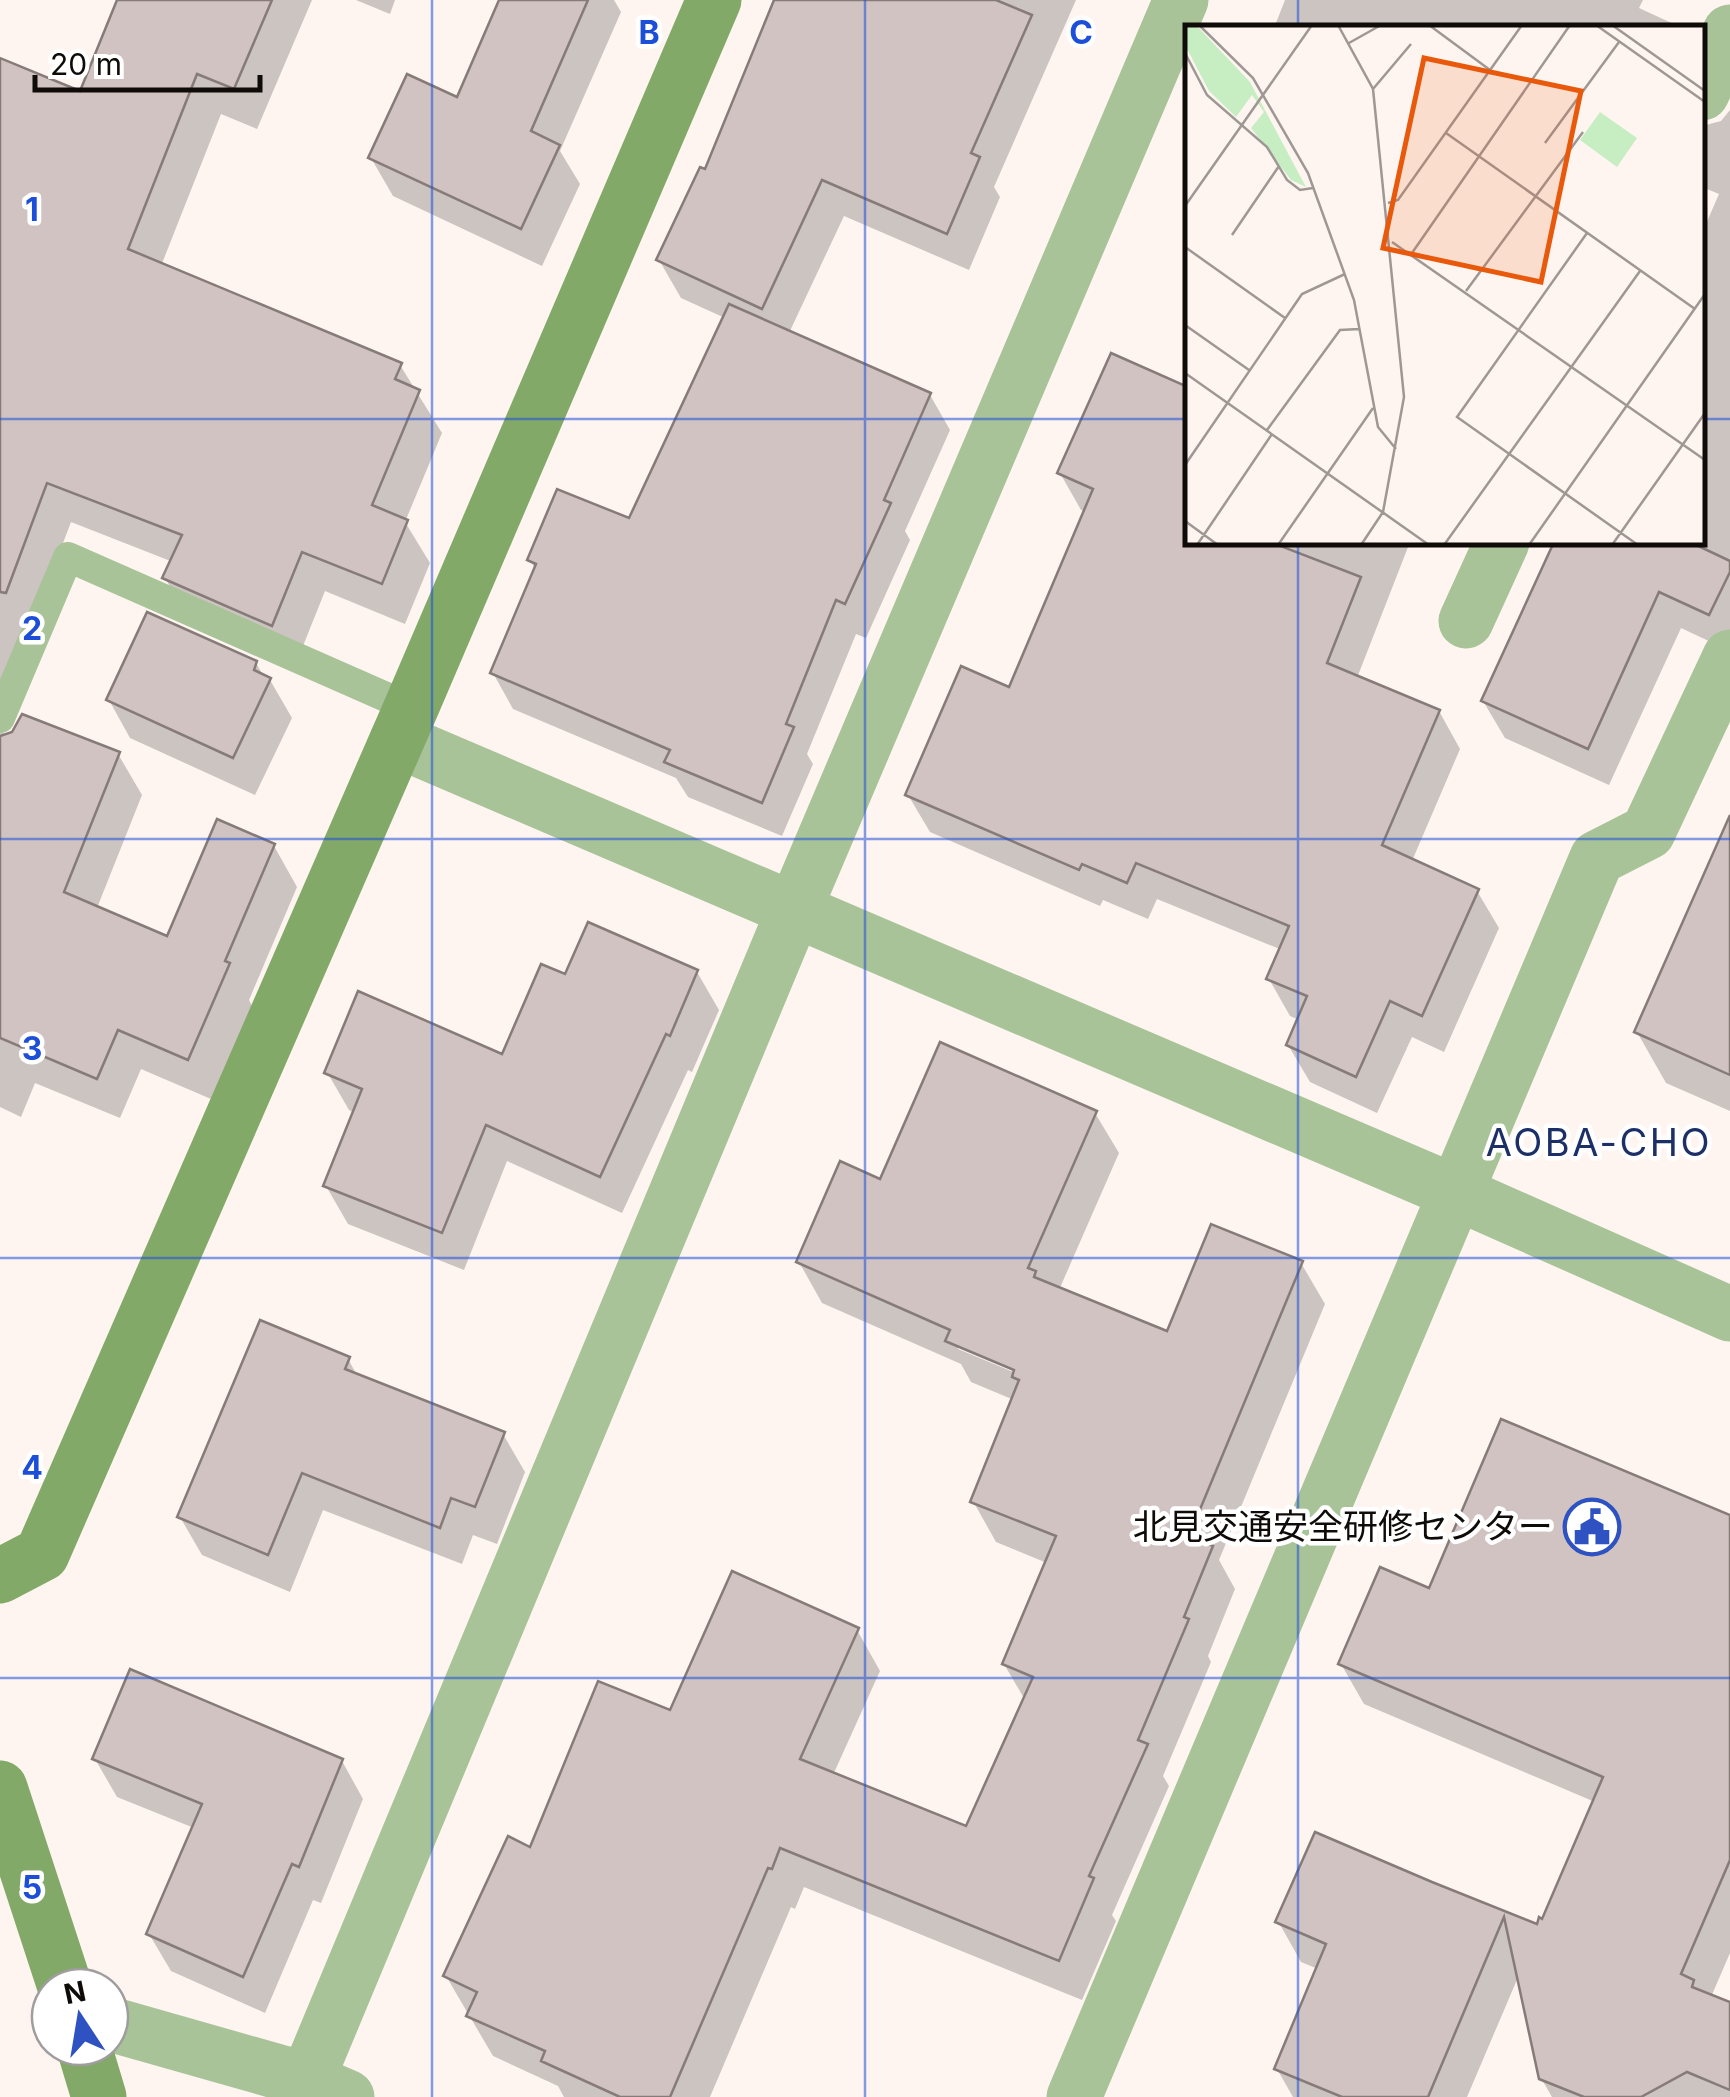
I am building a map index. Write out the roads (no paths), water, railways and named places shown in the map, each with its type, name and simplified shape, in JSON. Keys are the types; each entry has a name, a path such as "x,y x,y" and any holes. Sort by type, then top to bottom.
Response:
{"street":[{"path":"0,1576 42,1554 714,0"},
{"path":"130,2030 327,2088 794,910 1181,0"},
{"path":"1705,87 1730,32"},
{"path":"1466,621 1501,545"},
{"path":"1074,2097 1597,858 1648,832 1730,657"},
{"path":"404,724 794,910 1455,1192 1730,1314"},
{"path":"0,1788 58,1967"},
{"path":"90,2067 99,2097"}],"lane":[{"path":"0,718 68,557 404,724"}],"place":[{"name":"北見交通安全研修センター","path":"1592,1527"}],"district":[{"name":"AOBA-CHO","path":"1599,1143"}]}
